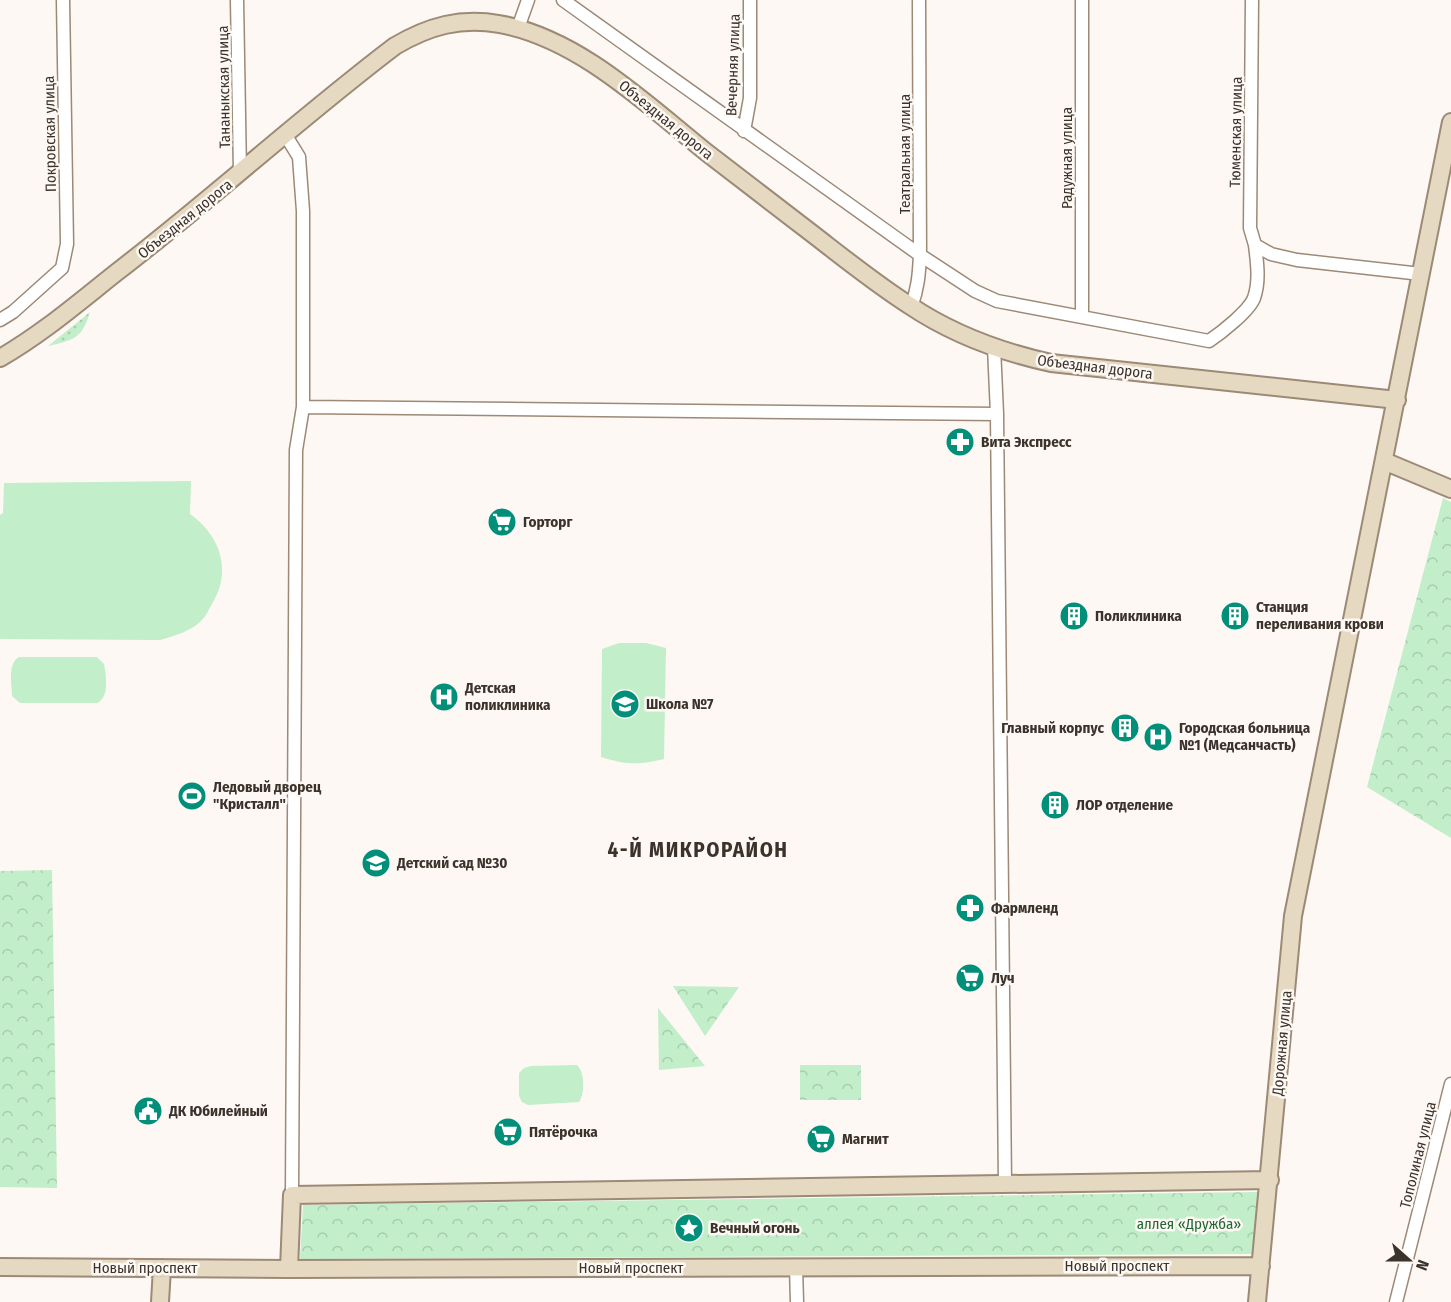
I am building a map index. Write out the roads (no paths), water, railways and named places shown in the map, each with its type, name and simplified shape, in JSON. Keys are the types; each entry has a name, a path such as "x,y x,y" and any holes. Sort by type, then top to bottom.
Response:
{"main road":[{"name":"Объездная дорога","path":"0,358 48,327 395,46 415,34 452,23 468,21 518,28 571,50 629,89 719,162 911,307 948,327 994,347 1033,359 1080,367 1396,400"},
{"name":"Дорожная улица","path":"1257,1302 1293,916 1451,123"},
{"path":"1384,461 1451,489"},
{"path":"289,1269 292,1195 1270,1180"},
{"name":"Новый проспект","path":"0,1267 289,1269 1261,1266"},
{"path":"160,1302 162,1268"}],"street":[{"name":"Покровская улица","path":"0,320 13,312 62,268 67,244 63,0"},
{"name":"Тананыкская улица","path":"237,0 240,173"},
{"path":"518,28 528,0"},
{"path":"562,0 675,79 744,131 975,291 997,301 1082,316"},
{"name":"Вечерняя улица","path":"744,131 750,98 750,0"},
{"name":"Театральная улица","path":"911,307 916,293 920,255 919,0"},
{"name":"Радужная улица","path":"1082,0 1082,316"},
{"name":"Тюменская улица","path":"1082,316 1209,341 1225,331 1254,300 1258,279 1256,245 1250,228 1252,0"},
{"path":"286,136 299,156 301,172 303,407 296,458 292,1195"},
{"path":"1256,245 1271,254 1297,260 1421,274"},
{"path":"994,347 997,414 1005,1184"},
{"path":"303,407 997,414"},
{"name":"Тополиная улица","path":"1396,1302 1451,1084"},
{"path":"796,1267 797,1302"}],"place":[{"name":"Вита Экспресс","path":"960,442"},
{"name":"Горторг","path":"502,522"},
{"name":"Поликлиника","path":"1074,616"},
{"name":"Станция переливания крови","path":"1235,616"},
{"name":"Детская поликлиника","path":"444,697"},
{"name":"Школа №7","path":"625,704"},
{"name":"Главный корпус","path":"1125,728"},
{"name":"Городская больница №1 (Медсанчасть)","path":"1158,737"},
{"name":"Ледовый дворец \"Кристалл\"","path":"192,796"},
{"name":"ЛОР отделение","path":"1055,805"},
{"name":"Детский сад №30","path":"376,863"},
{"name":"Фармленд","path":"970,908"},
{"name":"Луч","path":"970,978"},
{"name":"ДК Юбилейный","path":"148,1111"},
{"name":"Пятёрочка","path":"508,1132"},
{"name":"Магнит","path":"821,1139"},
{"name":"Вечный огонь","path":"689,1228"}],"district":[{"name":"4-Й МИКРОРАЙОН","path":"698,850"}],"park label":[{"name":"аллея «Дружба»","path":"1189,1224"}]}
